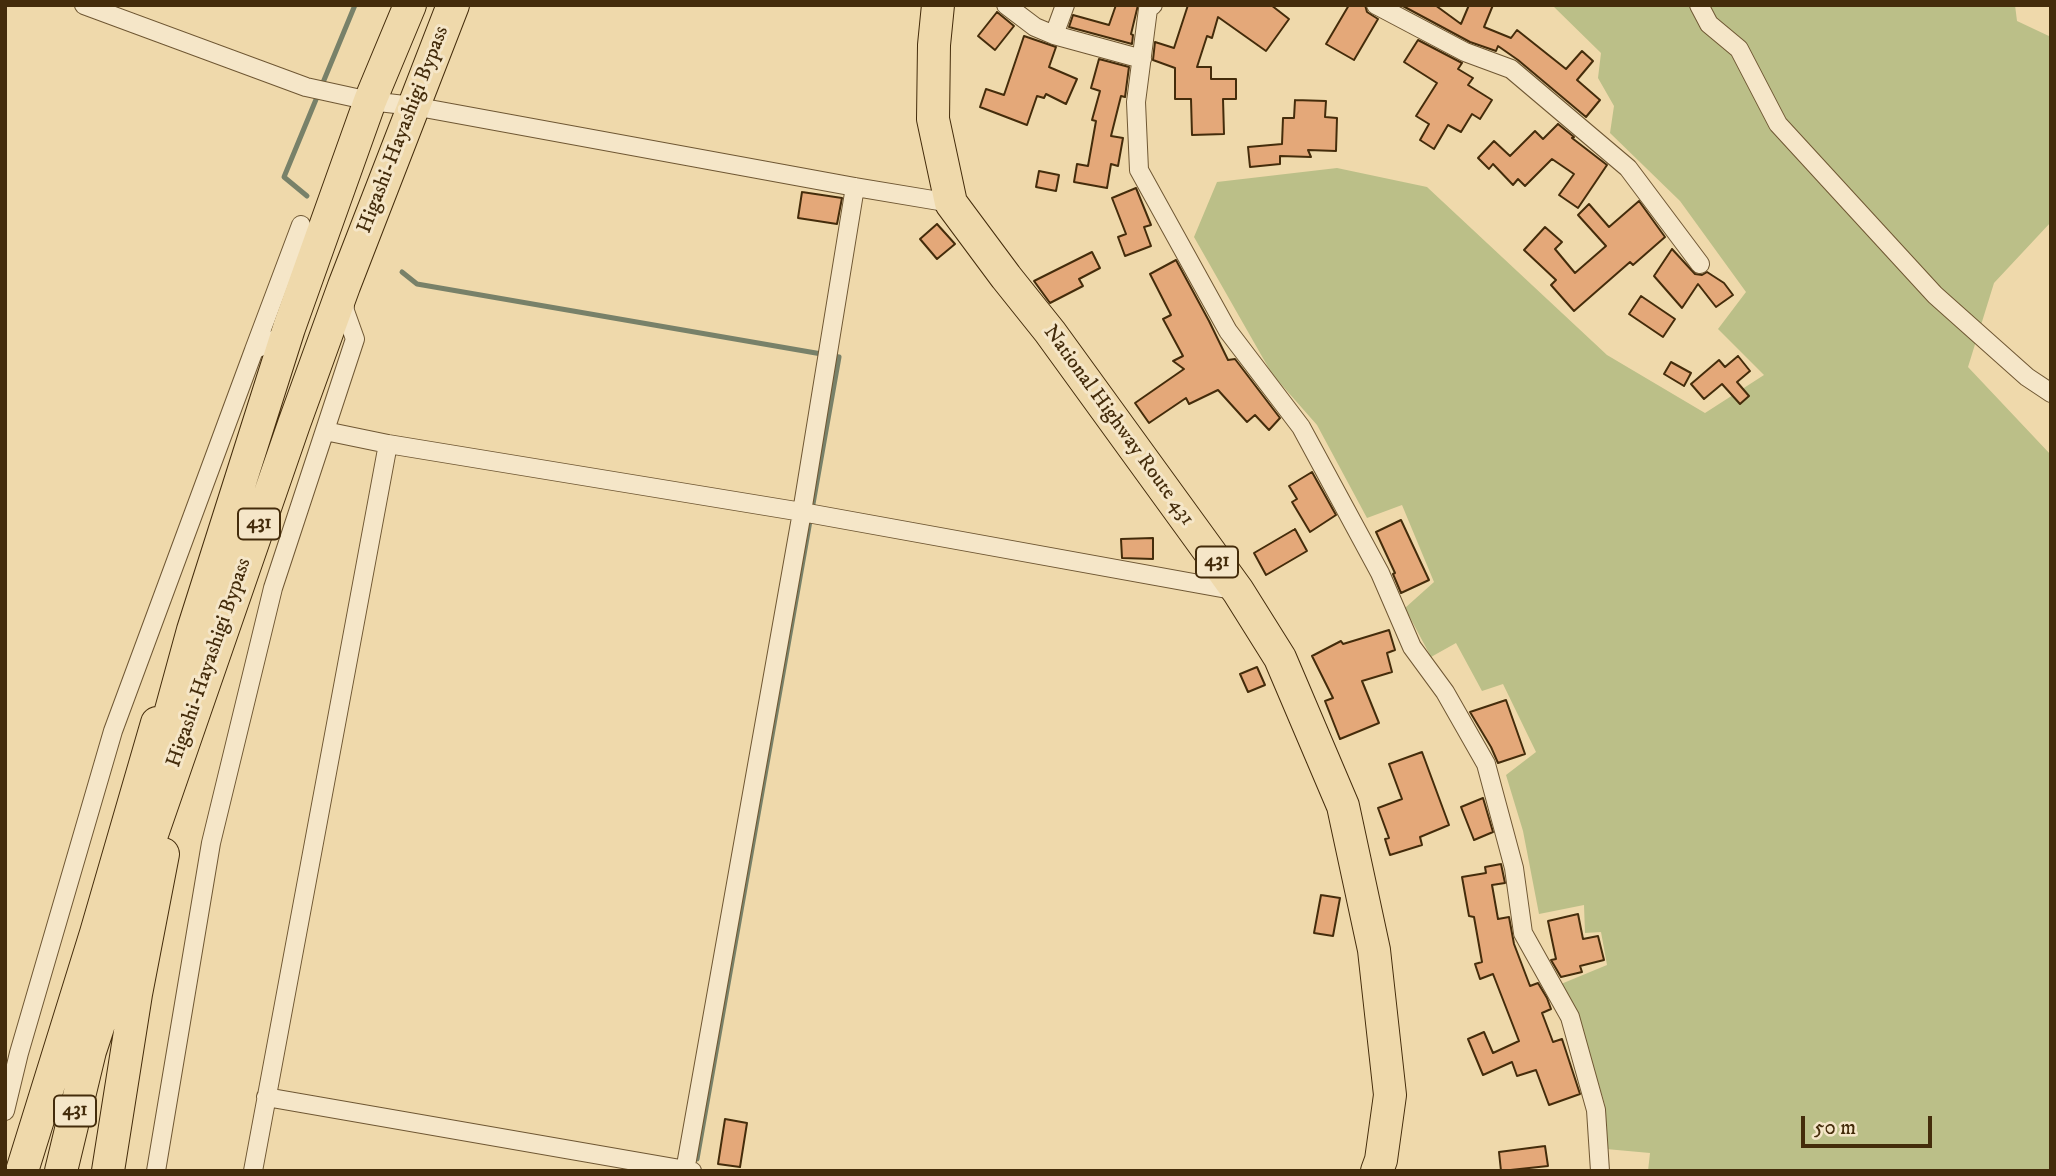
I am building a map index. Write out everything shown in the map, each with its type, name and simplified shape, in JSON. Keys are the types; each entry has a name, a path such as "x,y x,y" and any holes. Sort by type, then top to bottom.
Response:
{"highway":[{"name":"Higashi-Hayashigi Bypass","path":"90,1051 92,1023 121,888 197,617 289,328 370,101 410,5"},
{"name":"Higashi-Hayashigi Bypass","path":"61,1171 132,892 219,636 344,286 453,5"},
{"name":"National Highway Route 431","path":"938,5 934,45 933,119 951,203 1050,332 1238,591 1280,659 1343,806 1374,950 1390,1095 1377,1171"},
{"path":"108,1171 155,889 180,774 219,636"},
{"path":"22,1171 96,933 155,727 176,691"}],"street":[{"path":"84,5 306,87 370,101 413,106 951,203"},
{"path":"1006,5 1035,27 1054,35 1142,59"},
{"path":"1054,35 1065,5"},
{"path":"1153,5 1148,9 1136,102 1139,170 1228,331 1301,428 1380,573 1412,647 1445,692 1486,764 1514,868 1523,933 1570,1017 1595,1110 1600,1171"},
{"path":"1376,5 1465,52 1511,69 1628,168 1700,264"},
{"path":"1699,5 1709,24 1739,49 1777,124 1935,295 2028,377 2051,393"},
{"path":"265,1097 688,1170 802,512 855,187"},
{"path":"5,1111 19,1052 114,732 301,225"},
{"path":"156,1171 211,843 273,589 355,339 345,311 344,286"},
{"path":"254,350 276,339 289,328"},
{"path":"325,431 388,444 802,512 1238,591"},
{"path":"253,1171 388,444"}],"green space":[{"path":"1552,5 2015,5 2017,21 2051,37 2051,222 1994,283 1968,367 2051,455 2051,1171 1648,1171 1650,1153 1606,1149 1605,1105 1578,1015 1561,984 1607,965 1601,932 1585,933 1584,905 1539,914 1523,831 1506,775 1536,752 1503,684 1482,691 1456,643 1431,657 1405,608 1434,582 1402,505 1367,518 1317,425 1272,374 1194,237 1217,182 1337,168 1427,187 1607,355 1705,413 1764,375 1718,329 1746,292 1680,201 1610,133 1614,106 1598,78 1601,53"}],"building":[{"path":"1116,5 1138,5 1131,34 1132,44 1069,27 1073,15 1109,25"},
{"path":"1188,5 1271,5 1289,19 1266,51 1218,17 1212,38 1207,36 1197,67 1211,67 1211,79 1236,79 1236,99 1223,99 1224,134 1192,135 1191,99 1175,99 1175,68 1153,60 1155,42 1174,48"},
{"path":"1349,5 1365,5 1367,12 1378,19 1354,60 1326,44"},
{"path":"1401,5 1435,5 1461,24 1469,5 1493,5 1484,27 1511,38 1517,30 1566,69 1582,51 1593,61 1577,80 1600,100 1586,117 1498,46 1496,51 1470,42"},
{"path":"997,12 1014,26 995,50 978,36"},
{"path":"1024,36 1056,47 1049,67 1077,79 1066,104 1046,94 1044,98 1037,96 1027,125 980,107 986,89 1004,95"},
{"path":"1418,40 1462,63 1458,69 1473,78 1468,85 1492,100 1480,119 1472,114 1461,132 1448,125 1434,149 1420,140 1429,124 1416,116 1437,83 1404,62"},
{"path":"1099,59 1129,67 1125,97 1121,96 1111,136 1123,138 1118,166 1111,164 1107,188 1074,182 1077,164 1088,166 1096,121 1092,120 1100,91 1091,88"},
{"path":"1295,100 1326,101 1325,117 1337,118 1336,151 1308,150 1311,157 1280,156 1280,164 1250,167 1248,147 1282,144 1283,118 1294,118"},
{"path":"1558,124 1607,165 1578,208 1559,195 1574,174 1552,159 1525,186 1518,179 1513,185 1493,164 1489,169 1478,158 1494,141 1510,156 1535,131 1543,139"},
{"path":"1039,171 1059,175 1056,191 1036,187"},
{"path":"1136,188 1151,225 1144,227 1151,246 1125,256 1118,237 1126,234 1112,198"},
{"path":"802,192 842,198 837,224 798,218"},
{"path":"1639,201 1665,237 1633,265 1630,262 1574,311 1551,285 1556,280 1524,250 1545,227 1562,242 1555,249 1575,273 1606,246 1578,215 1589,204 1609,227"},
{"path":"937,224 955,244 937,259 920,239"},
{"path":"1672,249 1695,274 1702,275 1707,272 1724,283 1733,295 1716,307 1698,284 1682,308 1654,276"},
{"path":"1092,252 1100,268 1079,279 1083,286 1050,303 1034,281"},
{"path":"1176,260 1228,360 1235,359 1280,418 1269,430 1255,415 1247,422 1218,390 1189,404 1186,398 1149,423 1135,403 1184,369 1173,361 1183,356 1163,319 1171,315 1150,274"},
{"path":"1641,296 1675,319 1663,337 1629,314"},
{"path":"1738,356 1750,371 1737,382 1749,396 1740,404 1722,384 1704,399 1691,384 1719,360 1725,367"},
{"path":"1671,362 1691,373 1684,386 1664,374"},
{"path":"1312,472 1336,515 1310,532 1292,502 1297,499 1289,486"},
{"path":"1401,520 1429,580 1401,593 1376,532"},
{"path":"1295,529 1307,551 1266,575 1254,553"},
{"path":"1153,538 1153,559 1122,558 1121,539"},
{"path":"1389,630 1395,650 1387,653 1392,672 1362,681 1379,723 1340,739 1325,701 1333,698 1312,656 1341,641 1343,644"},
{"path":"1257,667 1265,685 1248,692 1240,674"},
{"path":"1506,700 1525,754 1498,763 1470,712"},
{"path":"1422,752 1449,825 1420,837 1422,845 1390,855 1385,839 1389,838 1378,808 1402,799 1389,764"},
{"path":"1483,798 1493,832 1474,840 1461,807"},
{"path":"1501,864 1505,883 1492,885 1498,919 1509,917 1514,944 1530,986 1538,983 1547,998 1551,1009 1542,1013 1553,1042 1562,1039 1580,1094 1549,1105 1536,1070 1517,1076 1512,1062 1483,1075 1468,1039 1484,1032 1493,1053 1519,1041 1493,974 1480,979 1475,964 1482,962 1474,917 1469,916 1462,877 1486,873 1485,867"},
{"path":"1321,895 1340,898 1333,936 1314,933"},
{"path":"1578,914 1583,939 1598,936 1604,960 1580,966 1582,972 1561,977 1551,960 1556,959 1548,921"},
{"path":"725,1119 747,1123 740,1167 718,1164"},
{"path":"1545,1146 1548,1166 1501,1171 1499,1152"}],"waterway":[{"path":"307,196 284,177 355,5"},
{"path":"402,272 417,284 839,357 697,1159"}]}
